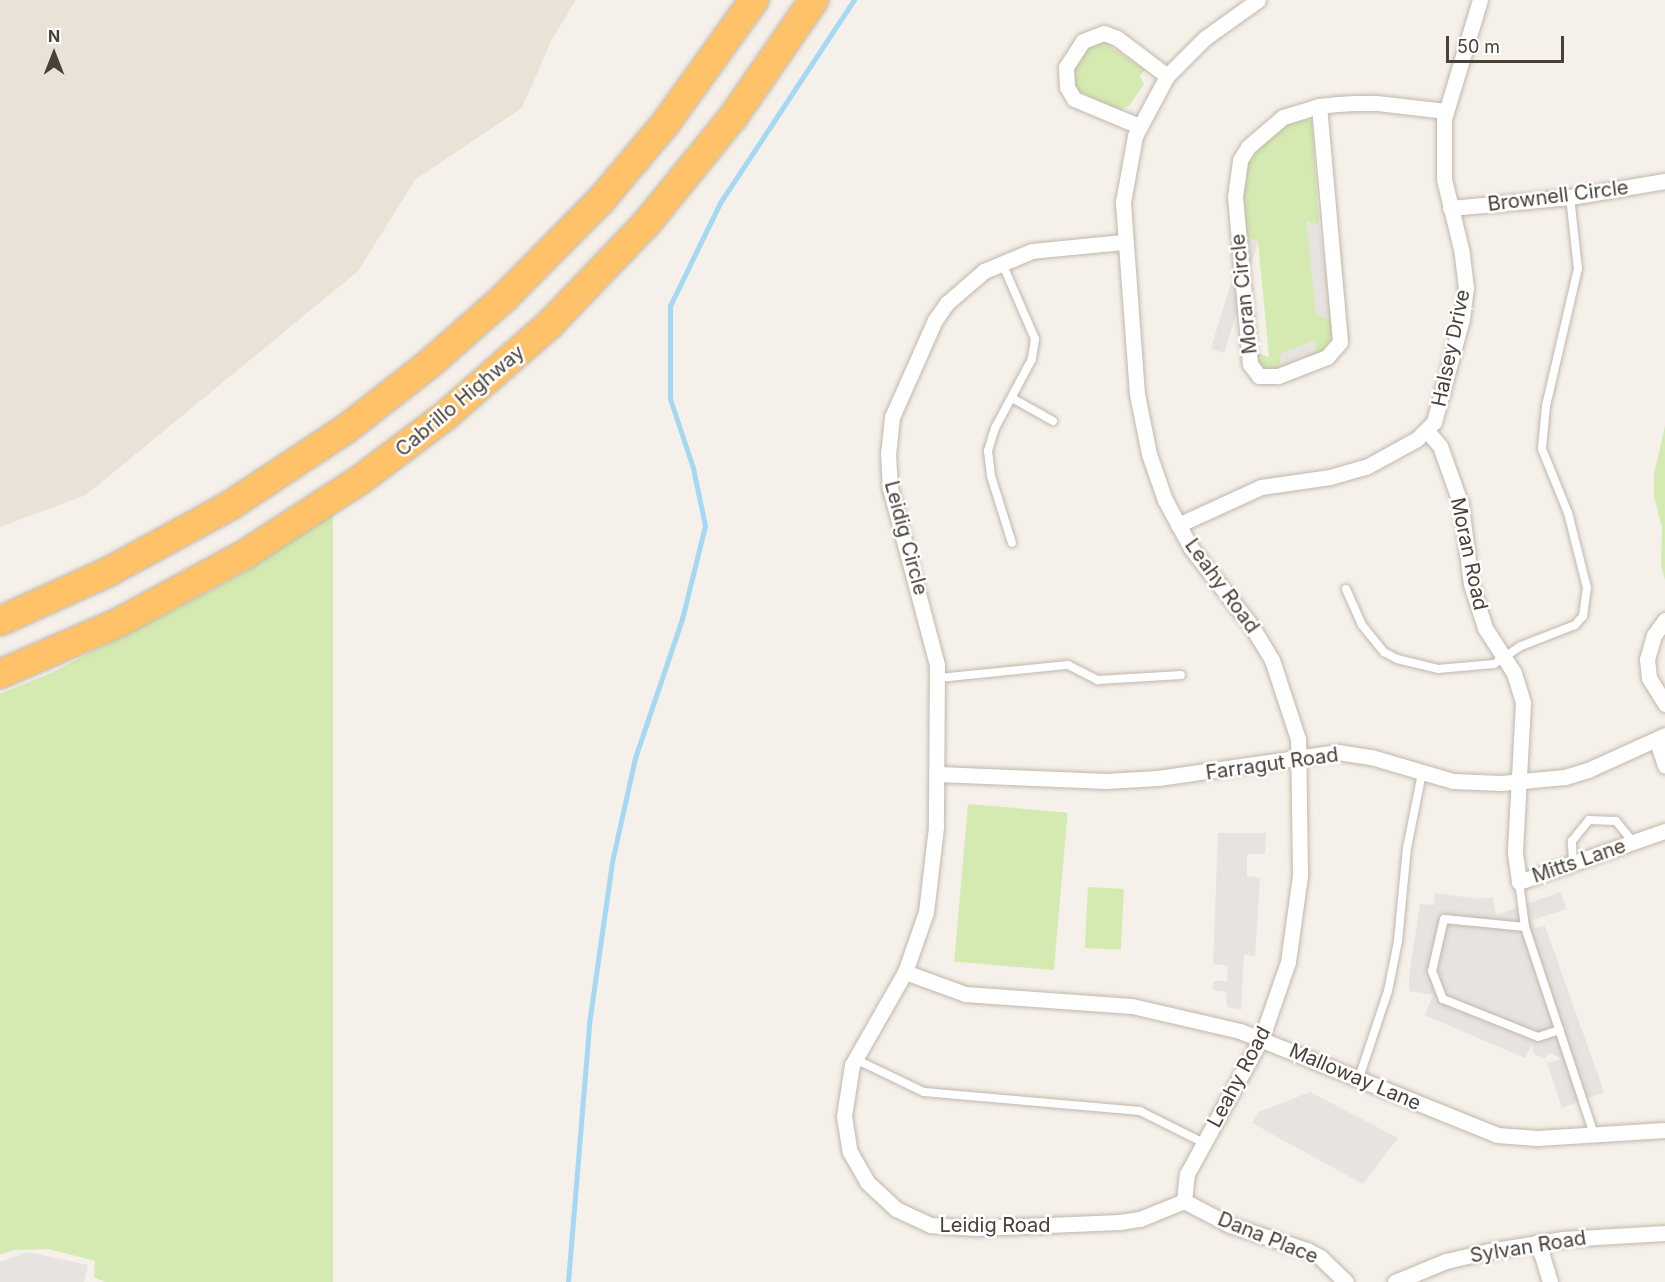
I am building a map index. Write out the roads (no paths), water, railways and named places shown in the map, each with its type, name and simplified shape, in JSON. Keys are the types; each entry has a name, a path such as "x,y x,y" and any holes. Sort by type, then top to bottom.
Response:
{"highway":[{"path":"0,621 100,576 221,511 318,449 419,372 505,297 601,200 665,124 754,0"},
{"name":"Cabrillo Highway","path":"0,674 127,618 244,555 360,480 445,416 549,325 653,216 733,117 814,0"}],"street":[{"name":"Leahy Road","path":"1184,1201 1184,1182 1262,1037 1288,962 1298,905 1298,757 1294,720 1272,660 1178,525 1165,500 1141,423 1123,242 1125,179 1139,126 1167,76 1205,38 1258,0"},
{"name":"Halsey Drive","path":"1178,525 1261,487 1330,477 1366,467 1427,431 1439,409 1464,304 1466,270 1450,208 1442,156 1445,111 1480,0"},
{"path":"1139,126 1074,99 1066,87 1066,67 1083,41 1104,33 1117,38 1167,76"},
{"name":"Moran Circle","path":"1319,106 1340,342 1327,357 1278,376 1259,376 1250,364 1235,197 1240,160 1257,135 1271,124 1298,111 1319,106 1377,103 1445,111"},
{"name":"Brownell Circle","path":"1450,208 1570,197 1665,181"},
{"name":"Leidig Circle","path":"905,972 930,892 938,774 939,678 928,620 890,488 889,434 900,395 935,320 963,288 1002,262 1056,247 1123,242"},
{"name":"Moran Road","path":"1427,431 1440,446 1461,505 1471,584 1485,628 1514,673 1522,703 1520,782"},
{"path":"1665,620 1654,636 1647,659 1649,678 1665,704"},
{"path":"1661,738 1665,766"},
{"name":"Farragut Road","path":"938,774 1106,780 1158,778 1298,757 1353,754 1422,773 1478,784 1520,782 1588,770 1661,738"},
{"name":"Mitts Lane","path":"1520,782 1515,853 1519,882 1665,831"},
{"name":"Malloway Lane","path":"905,972 965,994 1132,1006 1262,1037 1497,1135 1537,1138 1665,1130"},
{"name":"Leidig Road","path":"905,972 855,1059 844,1099 850,1152 880,1197 912,1218 950,1228 1120,1222 1140,1219 1184,1201"},
{"name":"Dana Place","path":"1184,1201 1230,1225 1307,1250 1320,1257 1346,1282"},
{"name":"Sylvan Road","path":"1395,1282 1446,1261 1538,1242 1665,1233"},
{"path":"1538,1242 1550,1282"}],"lane":[{"path":"1346,589 1372,640 1397,659 1438,669 1462,670 1484,667 1521,646 1575,626 1587,603 1568,513 1542,449 1546,406 1578,268 1570,197"},
{"path":"1002,262 1035,339 1032,359 988,451 991,476 1012,543"},
{"path":"1012,398 1053,422"},
{"path":"939,678 1068,665 1098,680 1181,675"},
{"path":"1359,1078 1388,991 1398,941 1407,848 1422,773"},
{"path":"1574,863 1572,841 1581,824 1588,820 1616,821 1633,842"},
{"path":"1519,882 1525,927 1594,1134"},
{"path":"1525,927 1444,919 1432,971 1443,999 1538,1037 1560,1030"},
{"path":"855,1059 924,1092 1140,1111 1204,1143"}],"waterway":[{"path":"568,1282 589,1024 612,862 635,758 682,619 705,526 693,468 670,399 670,306 720,203 854,0"}]}
